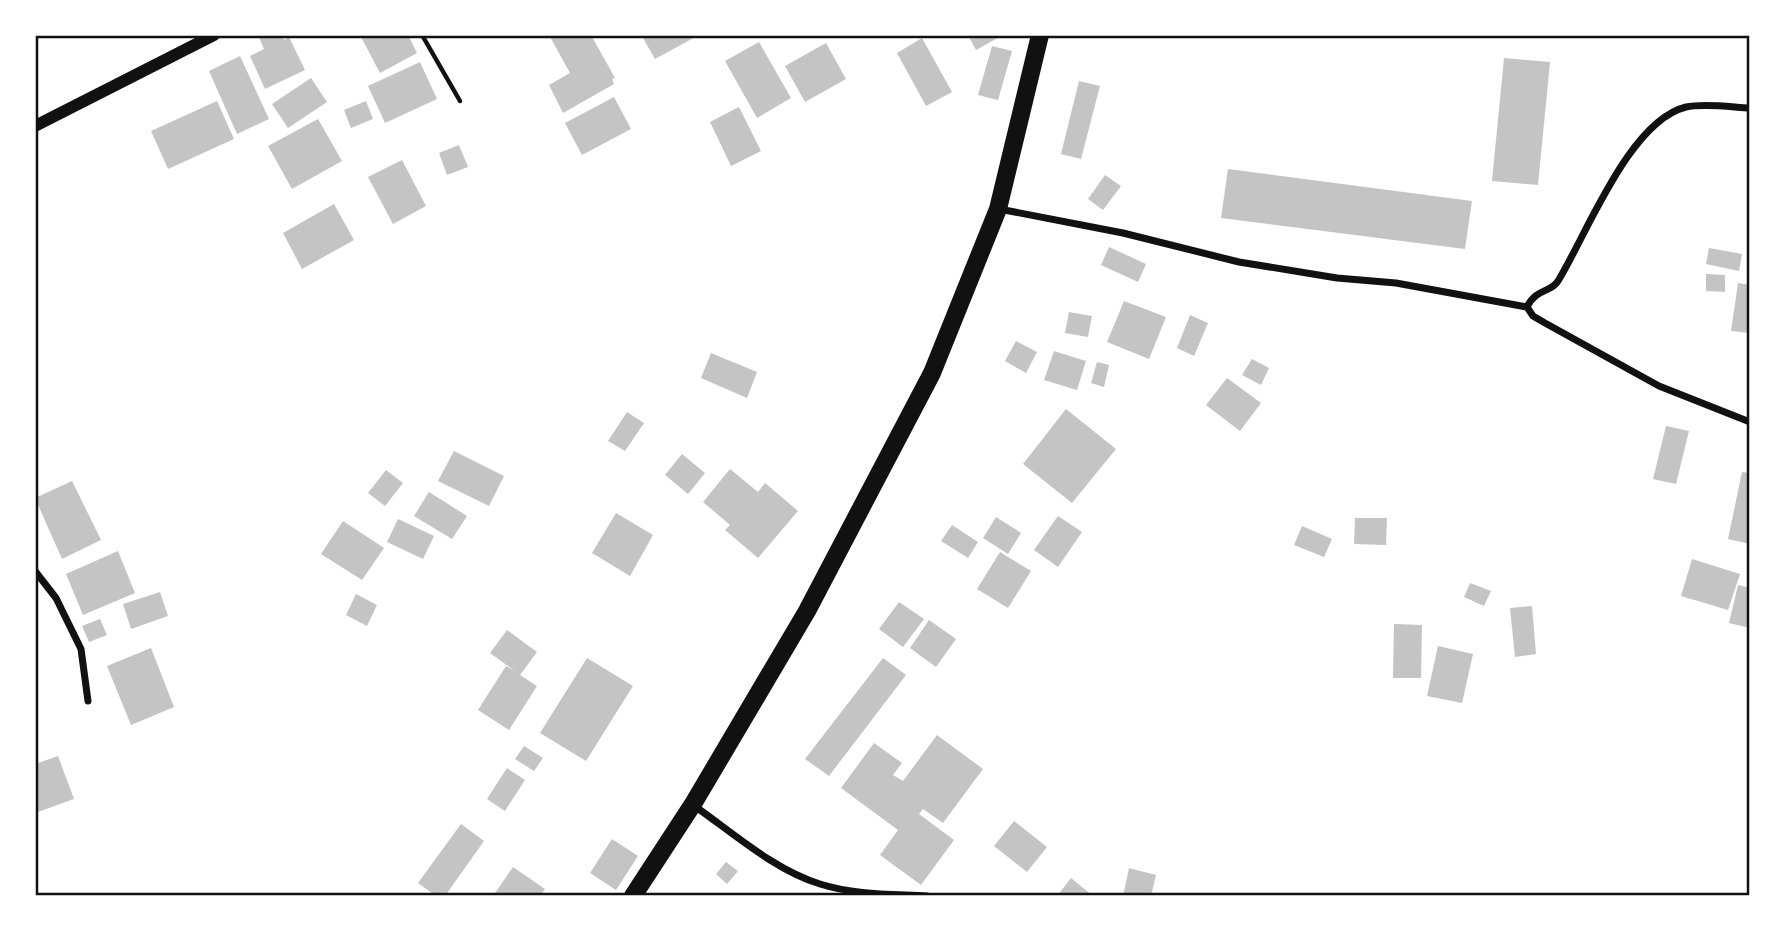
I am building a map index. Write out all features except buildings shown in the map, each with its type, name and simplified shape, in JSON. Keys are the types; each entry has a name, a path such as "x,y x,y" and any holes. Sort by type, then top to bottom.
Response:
{"main road":[{"path":"633,896 692,804 807,611 932,373 998,209 1040,35"}],"street":[{"path":"35,126 214,35"},
{"path":"1527,307 1532,296 1558,282 1604,192 1646,135 1662,121 1687,107 1750,108"},
{"path":"998,209 1123,233 1239,262 1337,278 1396,283 1527,307 1533,316 1659,386 1750,422"},
{"path":"35,571 56,598 81,649 88,701"},
{"path":"692,804 783,866 818,883 866,893 927,896"}],"path":[{"path":"422,35 460,101"}]}
